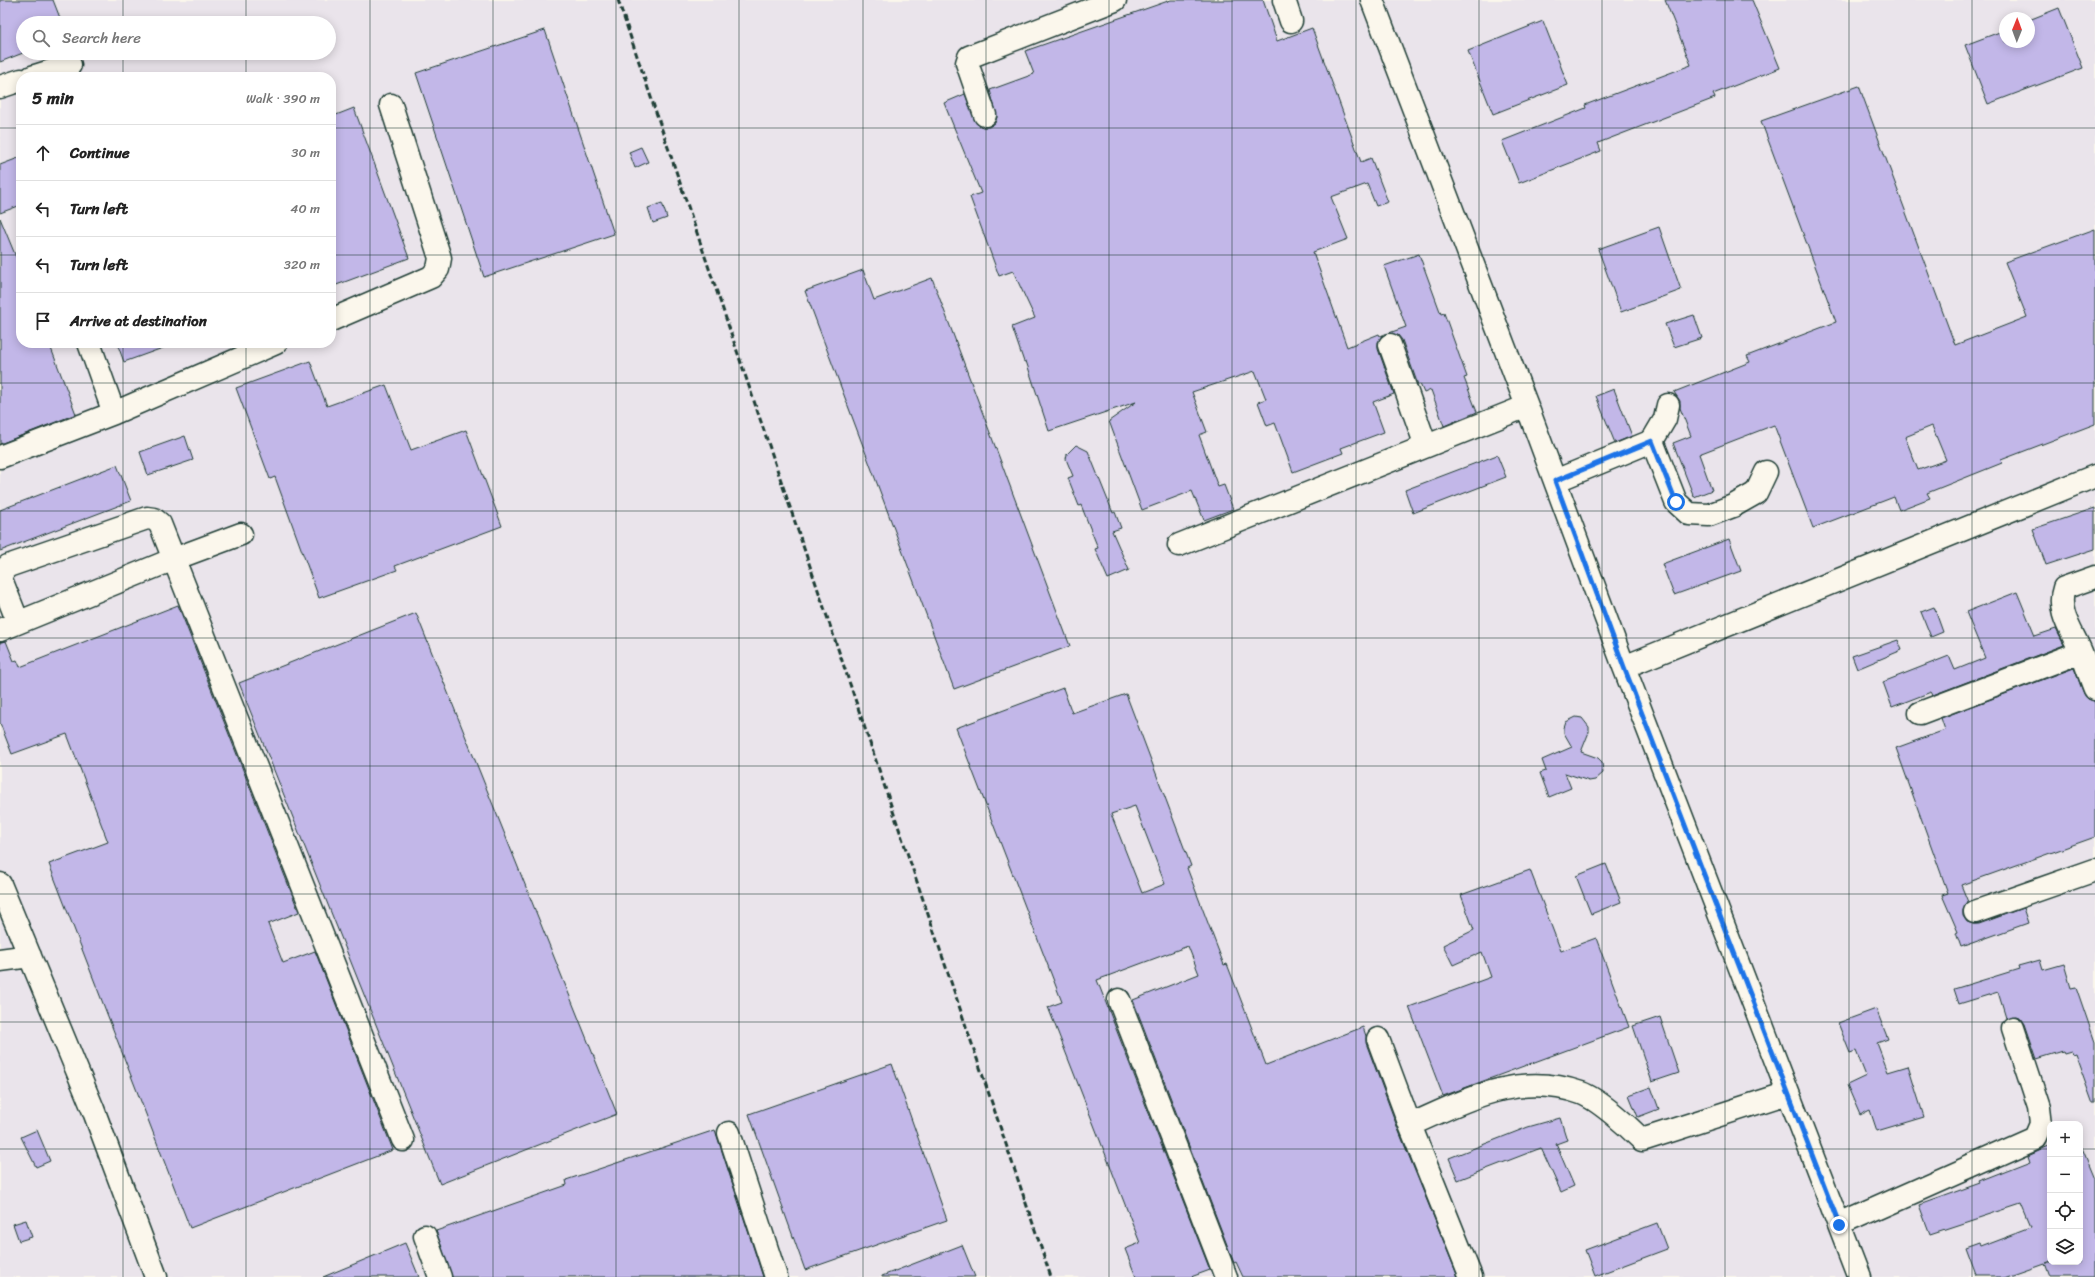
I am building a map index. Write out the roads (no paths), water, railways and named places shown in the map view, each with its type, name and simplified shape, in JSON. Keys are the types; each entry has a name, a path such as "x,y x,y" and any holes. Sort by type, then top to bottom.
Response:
{"street":[{"path":"986,115 967,62 969,57 1115,0"},
{"path":"1284,0 1291,21"},
{"path":"1372,0 1527,406 1624,667 1859,1277"},
{"path":"48,72 70,65"},
{"path":"0,87 16,82"},
{"path":"336,318 431,277 438,269 440,258 392,105"},
{"path":"1390,345 1426,446"},
{"path":"91,348 114,413"},
{"path":"0,457 114,413 264,348"},
{"path":"1555,481 1652,441 1665,419 1668,405"},
{"path":"1179,545 1527,406"},
{"path":"1652,441 1676,502 1689,514 1709,515 1733,506 1756,493 1766,472"},
{"path":"1624,667 2095,476"},
{"path":"241,534 174,559 9,626 1,579 2,572 8,566 147,518 154,519 160,524 174,559 403,1140"},
{"path":"2095,577 2064,588 2060,598 2063,614 2082,652 2095,689"},
{"path":"1920,713 2082,652"},
{"path":"1975,912 2095,870"},
{"path":"0,884 93,1110 156,1277"},
{"path":"0,960 30,956"},
{"path":"1119,1000 1226,1277"},
{"path":"1839,1225 2035,1138 2041,1124 2039,1107 2013,1028"},
{"path":"1378,1039 1410,1125 1472,1277"},
{"path":"1410,1125 1463,1102 1502,1088 1539,1084 1582,1094 1611,1113 1642,1140 1788,1093"},
{"path":"729,1133 776,1277"},
{"path":"425,1236 440,1277"}],"railway":[{"path":"618,0 1051,1277"}]}
